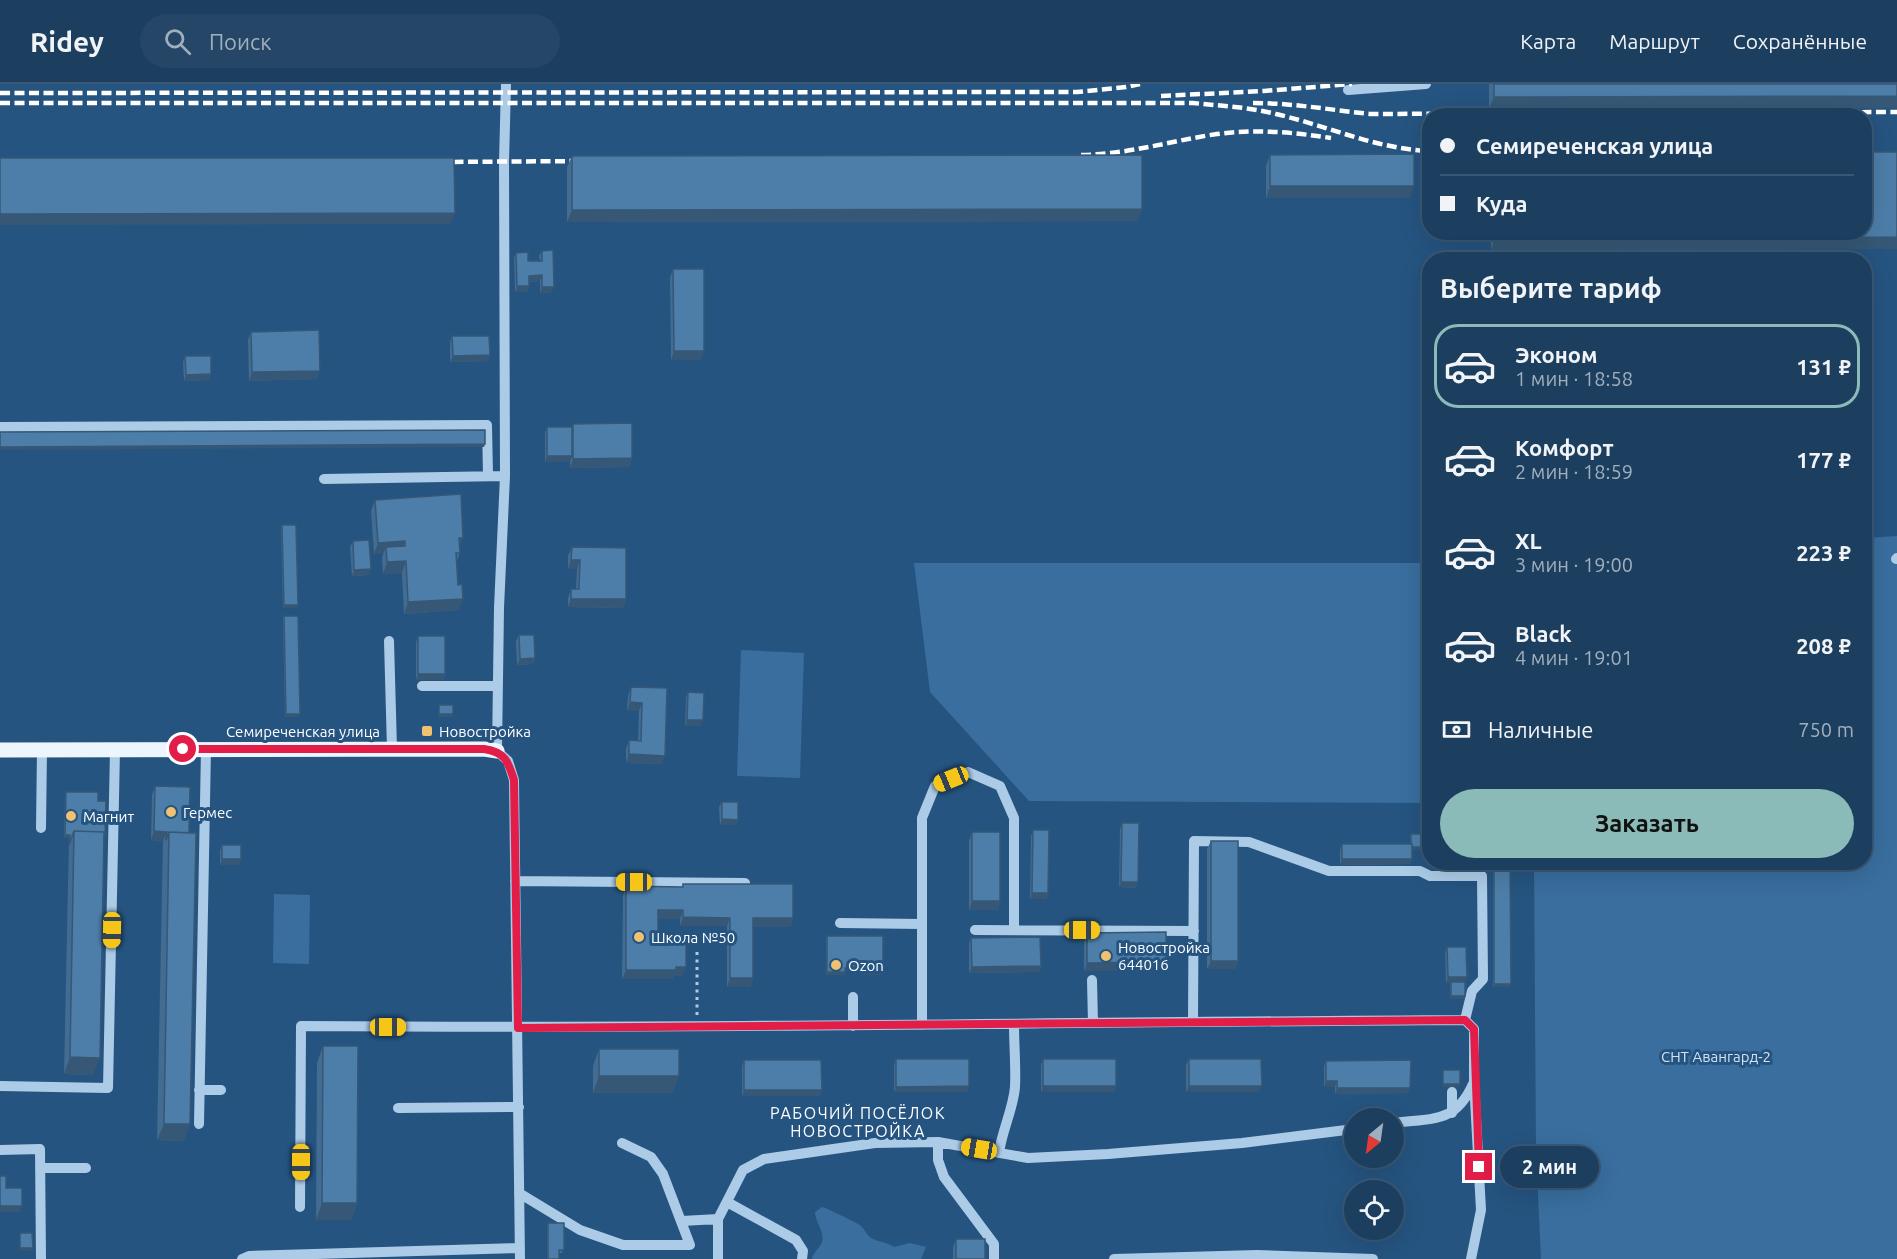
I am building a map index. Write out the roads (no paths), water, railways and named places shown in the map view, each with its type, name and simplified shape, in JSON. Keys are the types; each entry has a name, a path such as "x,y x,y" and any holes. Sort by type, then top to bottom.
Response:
{"main road":[{"name":"Семиреченская улица","path":"0,750 484,749 497,751"}],"street":[{"path":"245,1257 520,1254 514,780 508,761 497,751 499,608 505,476 504,162 506,84"},
{"path":"1347,90 1426,84"},
{"path":"0,427 487,425 488,475"},
{"path":"324,479 505,476"},
{"path":"389,641 392,749"},
{"path":"422,686 498,686"},
{"path":"199,1124 206,749"},
{"path":"40,828 42,750"},
{"path":"0,1086 108,1088 115,750"},
{"path":"922,1025 922,818 935,786 968,772 1000,786 1014,818 1014,930"},
{"path":"1193,1021 1194,841 1249,842 1329,871 1419,872 1430,876 1482,876 1483,979 1472,991 1465,1020"},
{"path":"515,881 746,883"},
{"path":"840,924 922,924"},
{"path":"975,930 1194,931"},
{"path":"1092,980 1093,1023"},
{"path":"853,997 853,1026"},
{"path":"300,1207 301,1026 518,1028 1465,1020 1474,1029 1474,1081 1481,1210 1472,1259"},
{"path":"999,1153 1002,1132 1010,1113 1015,1088 1014,1025"},
{"path":"1404,1123 1438,1118 1452,1113 1466,1100 1474,1081"},
{"path":"199,1090 221,1090"},
{"path":"1452,1092 1452,1113"},
{"path":"398,1108 519,1107"},
{"path":"718,1259 718,1219 743,1170 764,1159 875,1143 939,1142 1028,1158 1108,1154 1242,1143 1344,1129"},
{"path":"939,1142 938,1160 944,1178 994,1244 994,1259"},
{"path":"519,1193 580,1230 623,1245 690,1245 663,1174 651,1157 622,1143"},
{"path":"0,1150 40,1149 41,1259"},
{"path":"40,1168 86,1168"},
{"path":"727,1202 796,1240 802,1251 802,1259"},
{"path":"682,1221 718,1219"},
{"path":"1114,1259 1257,1255 1373,1259"}],"railway":[{"path":"0,93 1077,92 1140,84"},
{"path":"1161,96 1352,84"},
{"path":"0,103 1193,103 1266,112 1371,142 1422,150"},
{"path":"1253,103 1297,105 1370,114 1422,114"},
{"path":"1872,112 1897,112"},
{"path":"1081,155 1133,150 1231,132 1274,132 1331,138"},
{"path":"439,162 586,161"}],"place":[{"name":"Новостройка","path":"427,731"},
{"name":"Гермес","path":"171,812"},
{"name":"Магнит","path":"71,816"},
{"name":"Школа №50","path":"639,937"},
{"name":"Новостройка 644016","path":"1106,956"},
{"name":"Ozon","path":"836,965"}],"district":[{"name":"РАБОЧИЙ ПОСЁЛОК НОВОСТРОЙКА","path":"858,1122"}],"park label":[{"name":"СНТ Авангард-2","path":"1716,1056"}]}
